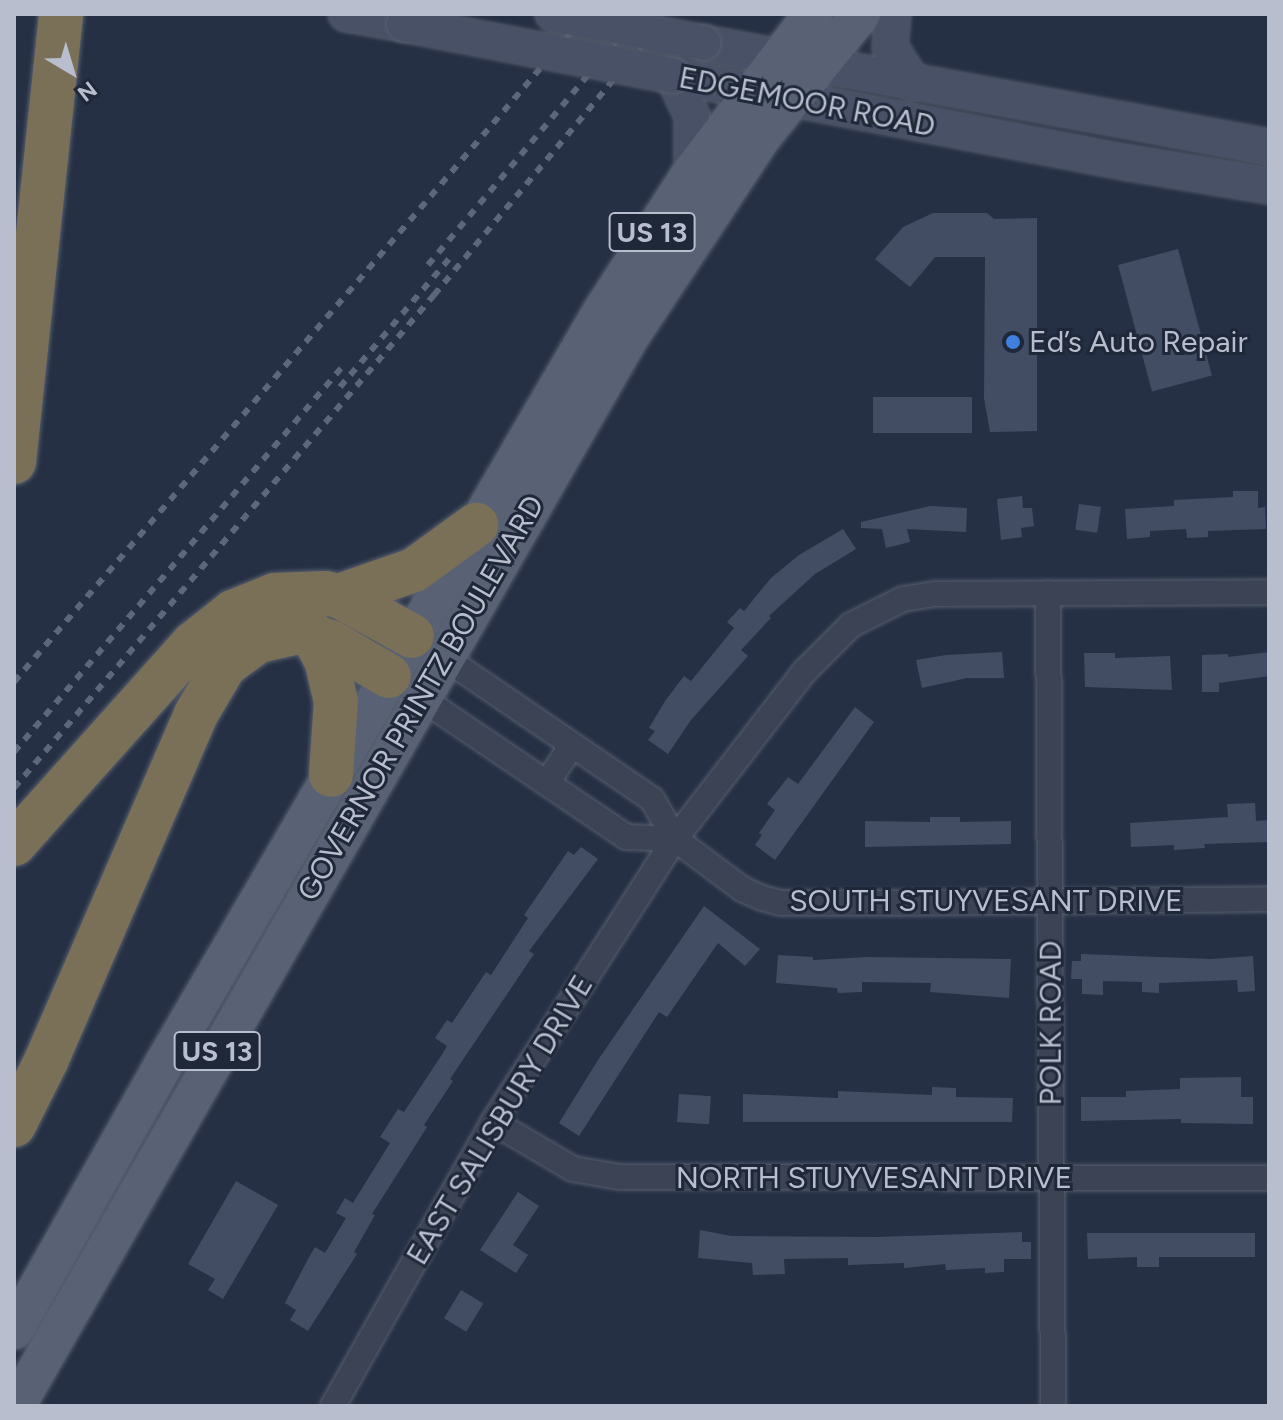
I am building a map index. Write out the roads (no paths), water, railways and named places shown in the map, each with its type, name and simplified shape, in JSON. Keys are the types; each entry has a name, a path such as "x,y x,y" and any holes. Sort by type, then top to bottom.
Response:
{"highway":[{"path":"14,462 61,14"},
{"path":"339,596 414,570 476,525"},
{"path":"14,844 213,625 254,602 275,595 302,592 339,596 428,647"},
{"path":"14,1125 212,682 225,665 258,641 282,633 312,633 405,687"},
{"path":"312,633 327,663 336,701 331,775"}],"main road":[{"name":"EDGEMOOR ROAD","path":"346,14 1269,186"},
{"name":"EDGEMOOR ROAD","path":"553,14 1269,147"},
{"name":"GOVERNOR PRINTZ BOULEVARD","path":"428,647 476,525 603,310 692,172 813,14"},
{"name":"GOVERNOR PRINTZ BOULEVARD","path":"16,1406 187,1103 428,647 715,204 790,98 861,14"},
{"path":"893,14 890,47 913,83"},
{"path":"673,76 692,116 692,172"},
{"name":"GOVERNOR PRINTZ BOULEVARD","path":"14,1330 331,775 405,687"},
{"path":"162,1067 187,1103"}],"street":[{"name":"EAST SALISBURY DRIVE","path":"333,1406 493,1122 675,839 805,671 851,625 903,599 935,594 1269,592"},
{"name":"POLK ROAD","path":"1048,593 1053,1406"},
{"name":"SOUTH STUYVESANT DRIVE","path":"428,647 652,799 675,839 742,889 781,903 1269,899"},
{"path":"405,687 626,837 675,839"},
{"path":"547,783 572,745"},
{"name":"NORTH STUYVESANT DRIVE","path":"493,1122 573,1169 620,1177 1269,1178"}],"railway":[{"path":"14,682 587,14"},
{"path":"428,265 639,14"},
{"path":"14,788 434,295 668,14"},
{"path":"340,387 449,259"},
{"path":"14,752 343,366"}],"place":[{"name":"Ed’s Auto Repair","path":"1013,342"}]}
